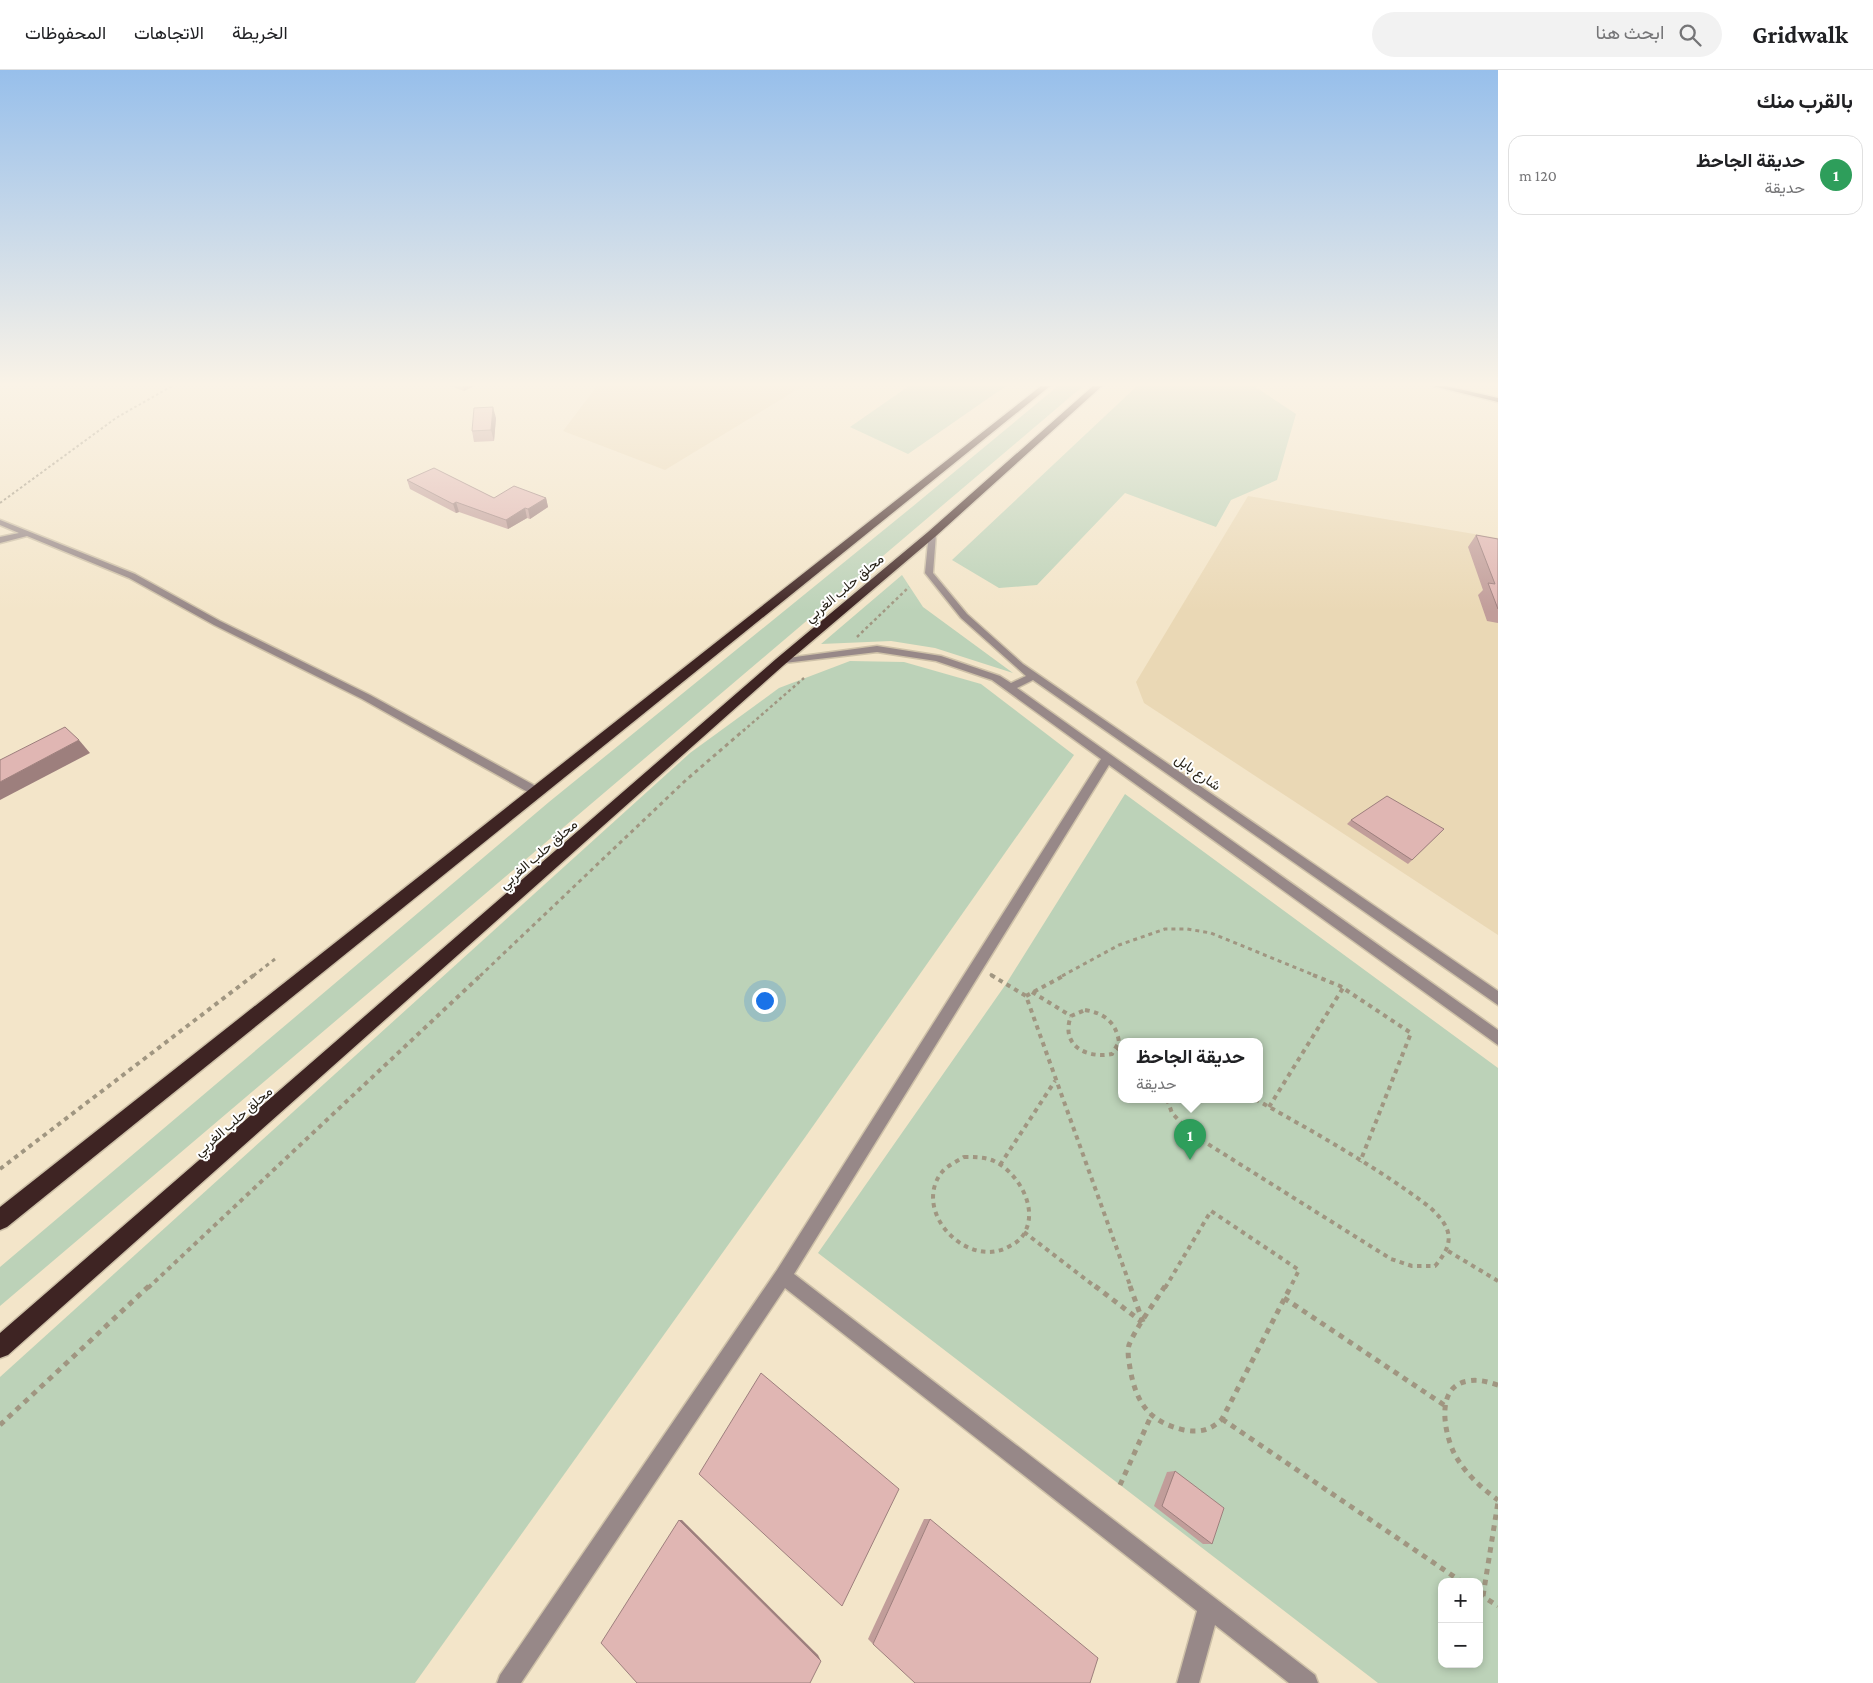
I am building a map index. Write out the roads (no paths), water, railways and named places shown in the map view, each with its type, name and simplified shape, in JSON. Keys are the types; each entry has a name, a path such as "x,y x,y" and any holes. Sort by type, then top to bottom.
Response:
{"highway":[{"path":"0,1220 952,461"},
{"name":"محلق حلب الغربي","path":"0,1347 780,662 932,534 1014,461"}],"street":[{"path":"0,522 25,534 132,576 217,622 366,697 537,792"},
{"path":"0,540 25,534"},
{"name":"شارع بابل","path":"932,534 929,573 964,616 1033,676 1498,999"},
{"path":"780,662 877,649 938,658 996,678 1108,756 1498,1038"},
{"path":"1010,688 1033,676"},
{"path":"508,1683 783,1276 1108,756"},
{"path":"783,1276 1307,1683"},
{"path":"1188,1683 1209,1607"}],"place":[{"name":"حديقة الجاحظ","path":"1190,1160"}]}
